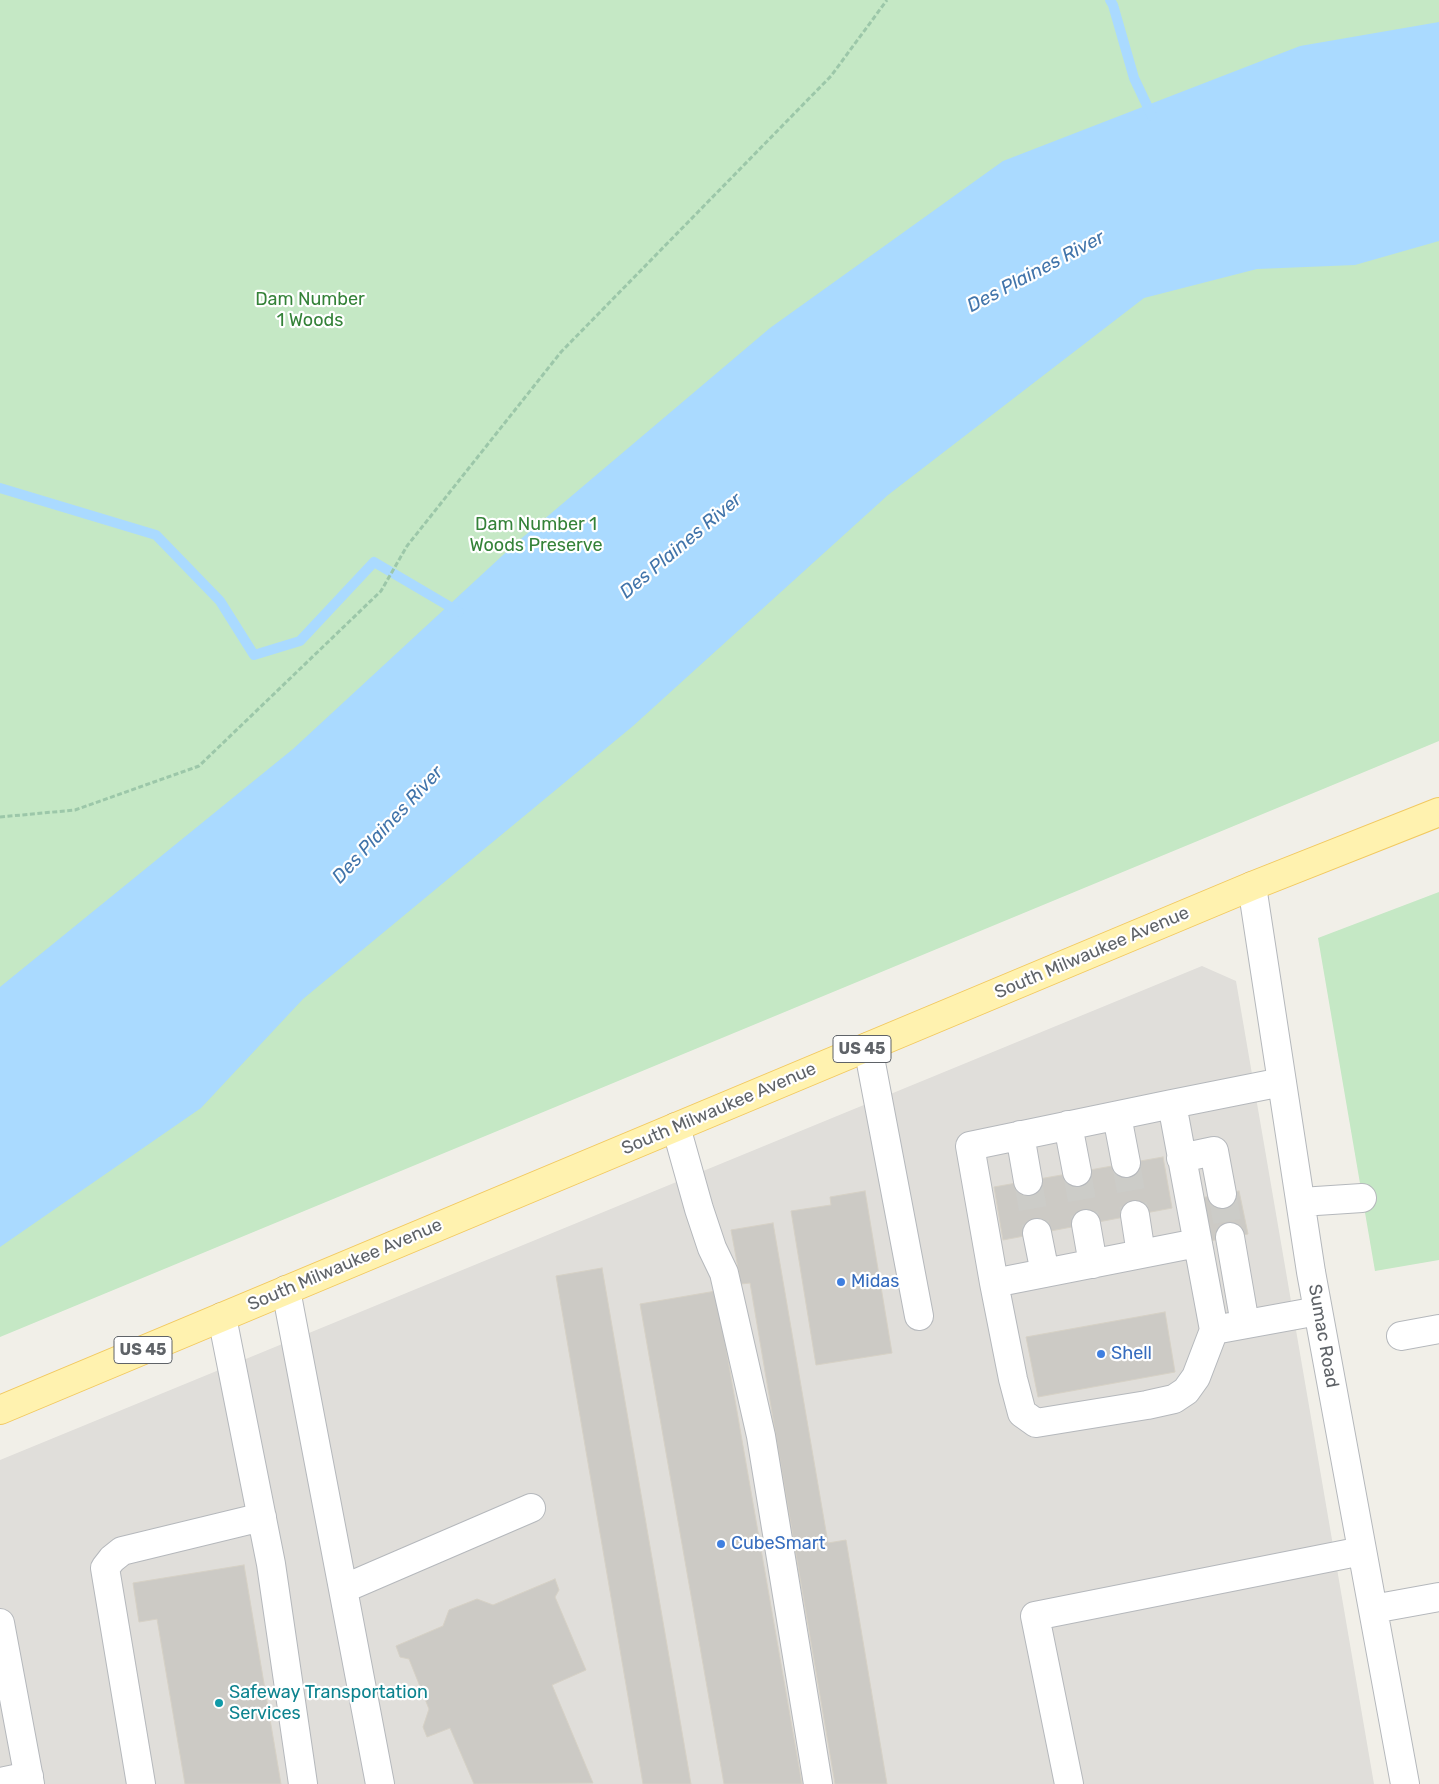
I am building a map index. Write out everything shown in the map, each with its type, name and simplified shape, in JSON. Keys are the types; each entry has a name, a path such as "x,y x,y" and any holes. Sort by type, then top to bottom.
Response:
{"main road":[{"name":"South Milwaukee Avenue","path":"0,1410 1252,886 1439,812"}],"street":[{"name":"Sumac Road","path":"1252,886 1318,1310 1405,1784"},
{"path":"868,1047 920,1316"},
{"path":"1172,1104 1214,1330 1196,1377 1186,1391 1174,1399 1036,1423 1022,1413 1009,1361 970,1146 1068,1125 1117,1116 1172,1104 1282,1082"},
{"path":"1117,1116 1126,1163"},
{"path":"1068,1125 1077,1172"},
{"path":"676,1127 698,1209 724,1274 761,1436 818,1784"},
{"path":"1020,1135 1028,1181"},
{"path":"1182,1158 1214,1151 1222,1194"},
{"path":"1301,1202 1362,1198"},
{"path":"1135,1215 1141,1254"},
{"path":"1086,1224 1093,1264"},
{"path":"1037,1233 1044,1273"},
{"path":"1230,1237 1245,1324"},
{"path":"994,1283 1197,1243"},
{"path":"286,1290 380,1784"},
{"path":"1214,1330 1318,1310"},
{"path":"222,1317 272,1574 303,1784"},
{"path":"1401,1336 1439,1329"},
{"path":"343,1589 531,1508"},
{"path":"141,1784 105,1568 112,1559 122,1552 262,1517"},
{"path":"1069,1784 1035,1616 1362,1551"},
{"path":"1373,1609 1439,1596"},
{"path":"0,1623 29,1780 0,1782"}],"path":[{"path":"0,817 75,810 199,766 381,591 407,546 561,352 830,76 887,0"}],"shaded area":[{"path":"1202,966 1236,981 1374,1784 0,1784 0,1460"}],"green space":[{"name":"Dam Number 1 Woods Preserve","path":"0,0 1439,0 1439,741 0,1337"},
{"path":"1439,892 1439,1260 1375,1271 1318,938"}],"water":[{"name":"Des Plaines River","path":"1439,22 1439,241 1355,265 1257,269 1144,298 888,495 633,726 303,999 201,1108 0,1247 0,987 293,749 516,543 770,328 1003,161 1300,46"}],"building":[{"path":"1163,1157 1172,1208 1003,1240 994,1187"},
{"name":"Midas","path":"865,1191 892,1353 816,1365 791,1211 831,1205 830,1197"},
{"path":"1239,1191 1248,1234 1204,1242 1195,1199"},
{"name":"CubeSmart","path":"773,1223 828,1543 846,1540 887,1784 835,1784 750,1283 741,1284 731,1230"},
{"path":"602,1268 691,1784 643,1784 556,1276"},
{"name":"CubeSmart","path":"716,1291 802,1784 724,1784 640,1304"},
{"name":"Shell","path":"1165,1312 1175,1372 1038,1397 1026,1337"},
{"name":"Safeway Transportation Services","path":"244,1565 281,1784 185,1784 157,1619 139,1622 133,1583"},
{"path":"555,1579 559,1590 555,1597 586,1670 552,1685 593,1783 474,1784 450,1728 427,1737 423,1727 429,1709 409,1659 400,1657 396,1646 443,1626 449,1610 477,1599 493,1605"}],"waterway":[{"path":"1110,0 1134,78 1152,116"},
{"path":"0,488 156,535 220,601 254,655 300,641 374,562 459,612"}],"tunnel":[{"path":"1126,1163 1135,1215"},
{"path":"1077,1172 1086,1224"},
{"path":"1028,1181 1037,1233"},
{"path":"1222,1194 1230,1237"}],"place":[{"name":"Midas","path":"841,1282"},
{"name":"Shell","path":"1101,1354"},
{"name":"CubeSmart","path":"721,1544"},
{"name":"Safeway Transportation Services","path":"219,1703"}],"park label":[{"name":"Dam Number 1 Woods","path":"310,310"}]}
